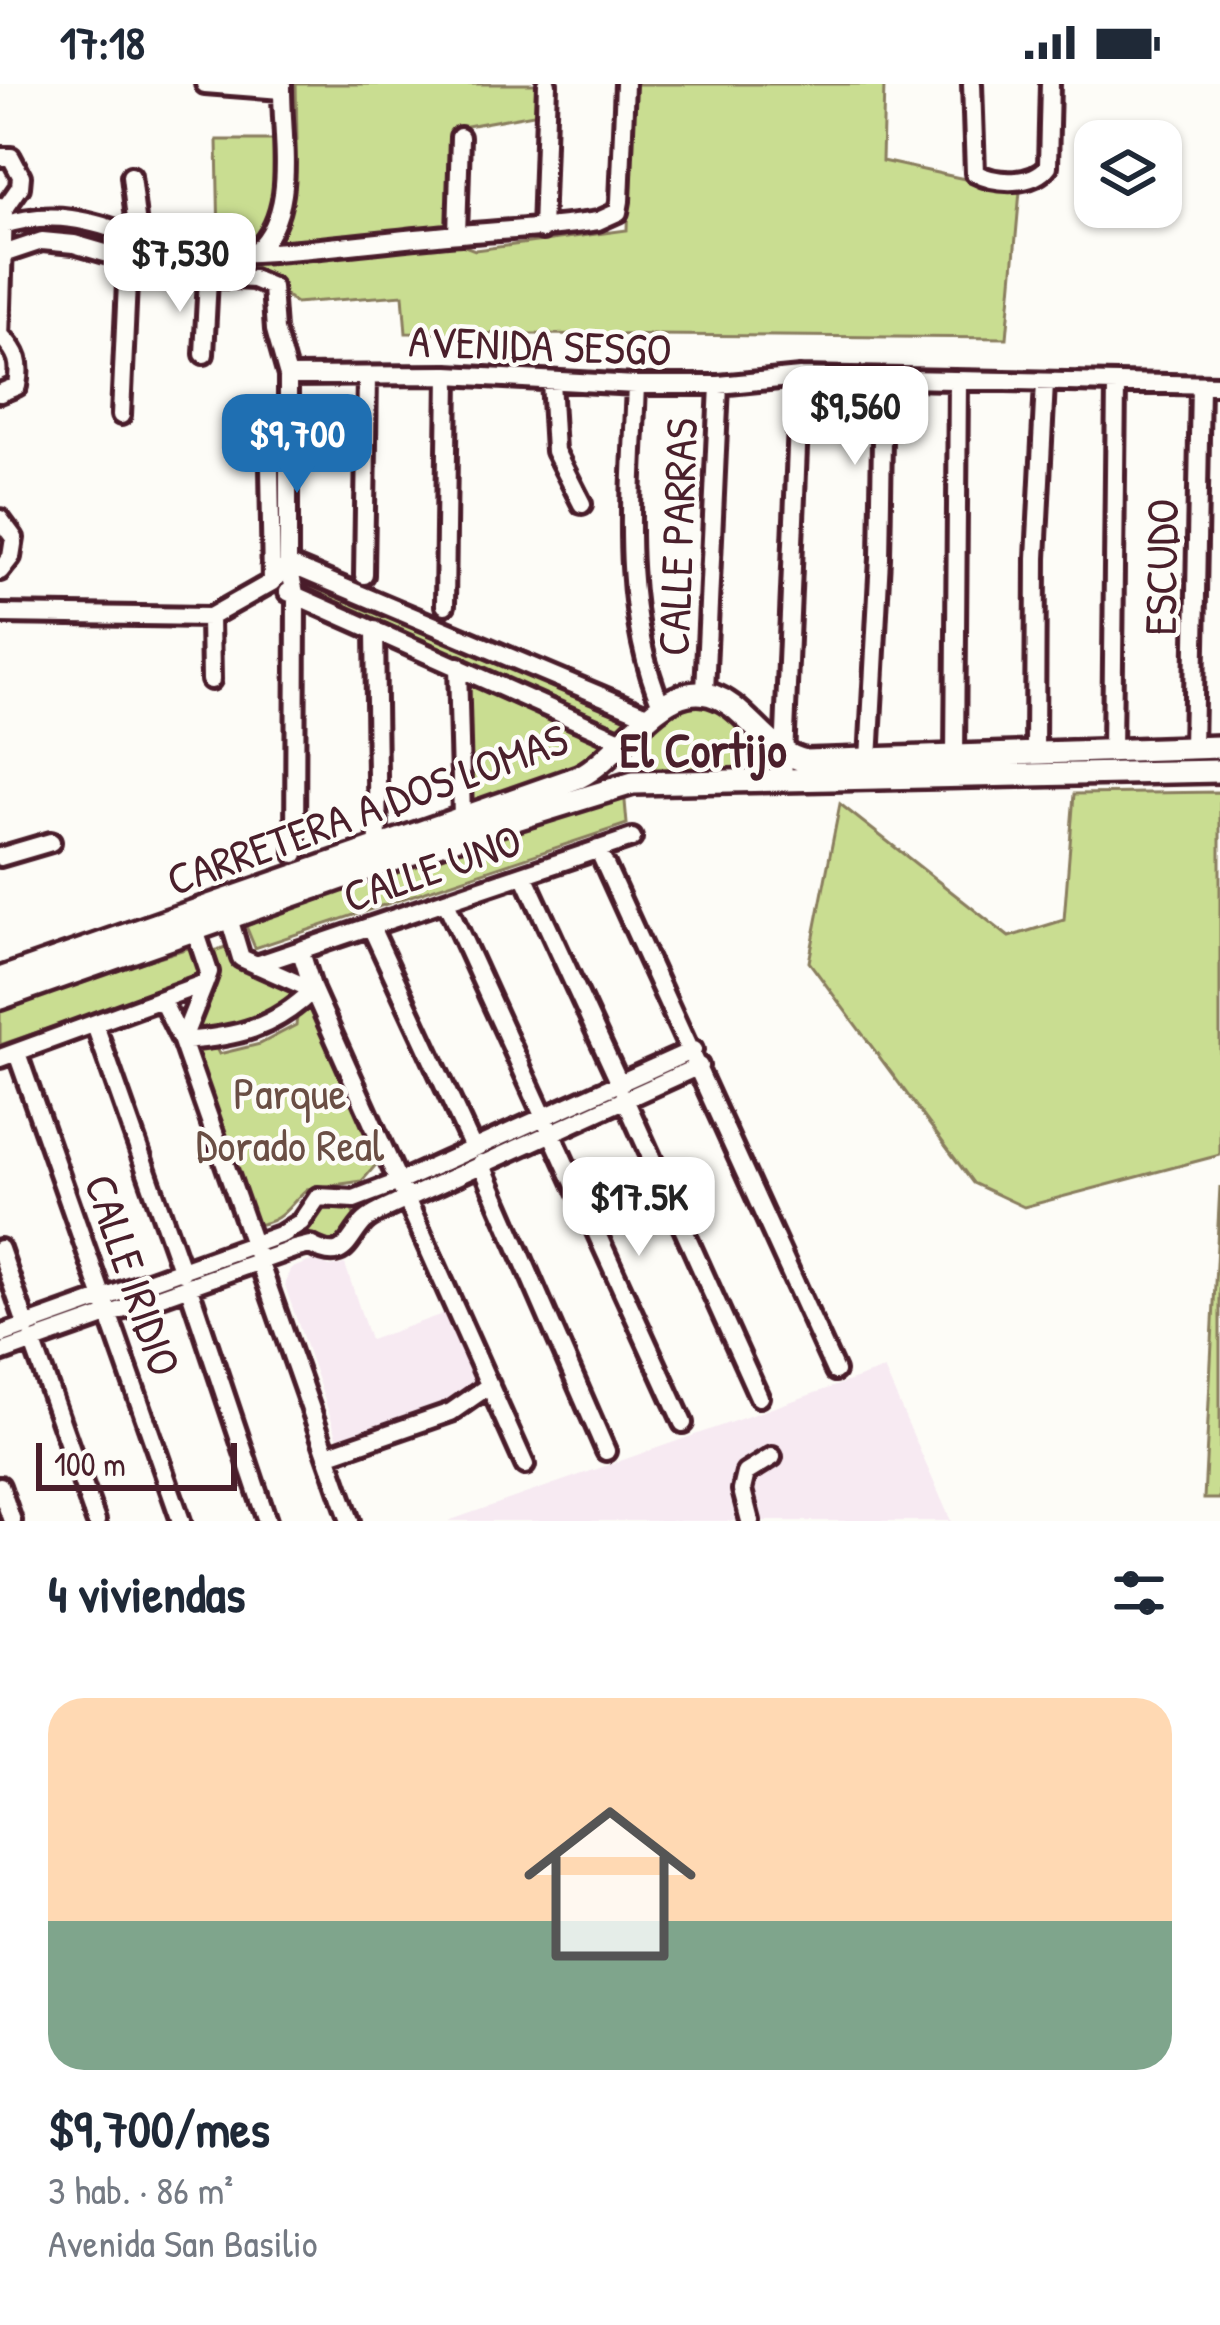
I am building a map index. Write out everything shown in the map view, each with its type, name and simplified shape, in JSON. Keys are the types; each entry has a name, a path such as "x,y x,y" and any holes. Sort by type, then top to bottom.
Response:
{"main road":[{"path":"655,710 706,691 729,704 783,753 806,761 1220,747"},
{"name":"CARRETERA A DOS LOMAS","path":"0,998 231,924 290,888 378,848 579,777 625,742 655,710"},
{"name":"CARRETERA A DOS LOMAS","path":"0,979 601,789 662,780 1220,771"}],"street":[{"path":"205,84 281,87 283,205 278,226 255,252 253,279"},
{"path":"542,230 547,84"},
{"path":"2,217 84,217 186,251 255,252 542,230 618,212 625,84"},
{"path":"972,84 975,172 988,179 1027,180 1040,176 1048,166 1050,84"},
{"path":"457,234 460,137"},
{"path":"0,157 10,157 21,176 20,187 2,217 0,255 1,338 16,351 21,368 17,386 0,393"},
{"path":"131,176 138,236"},
{"path":"0,255 43,241 74,244 208,279 253,279 272,286 275,330 289,376 288,564 296,597 295,854"},
{"path":"121,415 128,261"},
{"path":"204,354 208,279"},
{"path":"446,605 448,375"},
{"name":"AVENIDA SESGO","path":"289,376 448,375 636,385 719,385 800,377 1220,386"},
{"path":"364,575 368,376"},
{"path":"783,781 800,377"},
{"path":"869,760 883,379"},
{"path":"551,381 555,451 582,504"},
{"path":"956,757 958,381"},
{"path":"1035,753 1036,558 1045,383"},
{"path":"1112,752 1116,383"},
{"path":"636,385 630,562 639,597 641,656 655,710"},
{"name":"CALLE PARRAS","path":"706,691 719,385"},
{"name":"ESCUDO","path":"1193,749 1200,386"},
{"path":"269,410 272,582"},
{"path":"0,519 14,538 11,557 0,572"},
{"path":"0,614 210,616 272,582 288,564"},
{"path":"288,564 655,710"},
{"path":"272,582 296,597 625,742"},
{"path":"210,616 211,680"},
{"path":"375,630 378,848"},
{"path":"458,665 463,817"},
{"name":"CALLE UNO","path":"256,965 632,838"},
{"path":"0,857 51,842"},
{"path":"598,849 835,1372"},
{"path":"524,875 759,1397"},
{"path":"446,902 683,1423"},
{"path":"231,924 241,958 313,990"},
{"path":"371,927 606,1451"},
{"path":"182,1041 209,972 198,936"},
{"path":"301,952 313,990 525,1465"},
{"path":"8,1055 206,983"},
{"path":"182,1041 253,1032 281,1020 313,990"},
{"path":"162,1001 182,1041 350,1521"},
{"path":"95,1025 267,1521"},
{"name":"CALLE IRIDIO","path":"8,1055 103,1299 181,1521"},
{"path":"257,1252 310,1245 340,1250 354,1241 363,1222 402,1191 696,1058"},
{"path":"0,1335 30,1335 109,1318 257,1252 301,1222 318,1197 354,1199 402,1191"},
{"path":"354,1199 363,1222"},
{"path":"301,1222 310,1245"},
{"path":"0,1249 96,1521"},
{"path":"0,1353 103,1299 186,1280"},
{"path":"328,1454 451,1412 490,1385"},
{"path":"750,1521 742,1490 746,1473 772,1457"},
{"path":"0,1486 12,1521"}],"shaded area":[{"path":"313,1260 330,1267 345,1264 370,1340 451,1311 480,1376 477,1388 448,1406 339,1441 285,1286 290,1269"},
{"path":"884,1369 951,1521 448,1521"}],"green space":[{"path":"296,84 539,84 539,113 456,128 446,239 475,250 627,230 631,84 884,84 882,161 1020,191 1007,338 406,333 403,295 295,303 219,242 217,140 297,140"},
{"path":"315,580 630,715 620,731 307,589"},
{"path":"468,680 613,748 584,770 467,809"},
{"path":"700,695 742,728 766,775 648,776 644,732 666,702"},
{"path":"624,790 627,824 255,948 246,926 319,895"},
{"path":"1220,792 1220,1155 1024,1207 973,1183 809,962 840,804 1009,937 1064,920 1074,794"},
{"path":"231,945 301,991 253,1021 197,1031 217,974 214,951"},
{"path":"195,946 204,968 199,977 0,1045 0,1005"},
{"name":"Parque Dorado Real","path":"314,1002 380,1160 362,1181 307,1189 279,1217 254,1225 196,1046 213,1042 219,1054 260,1044 296,1025 298,1010"},
{"path":"1220,1186 1220,1499 1204,1499"},
{"path":"325,1201 348,1202 359,1225 338,1242 311,1243 304,1216"}],"district":[{"name":"El Cortijo","path":"703,750"}]}
